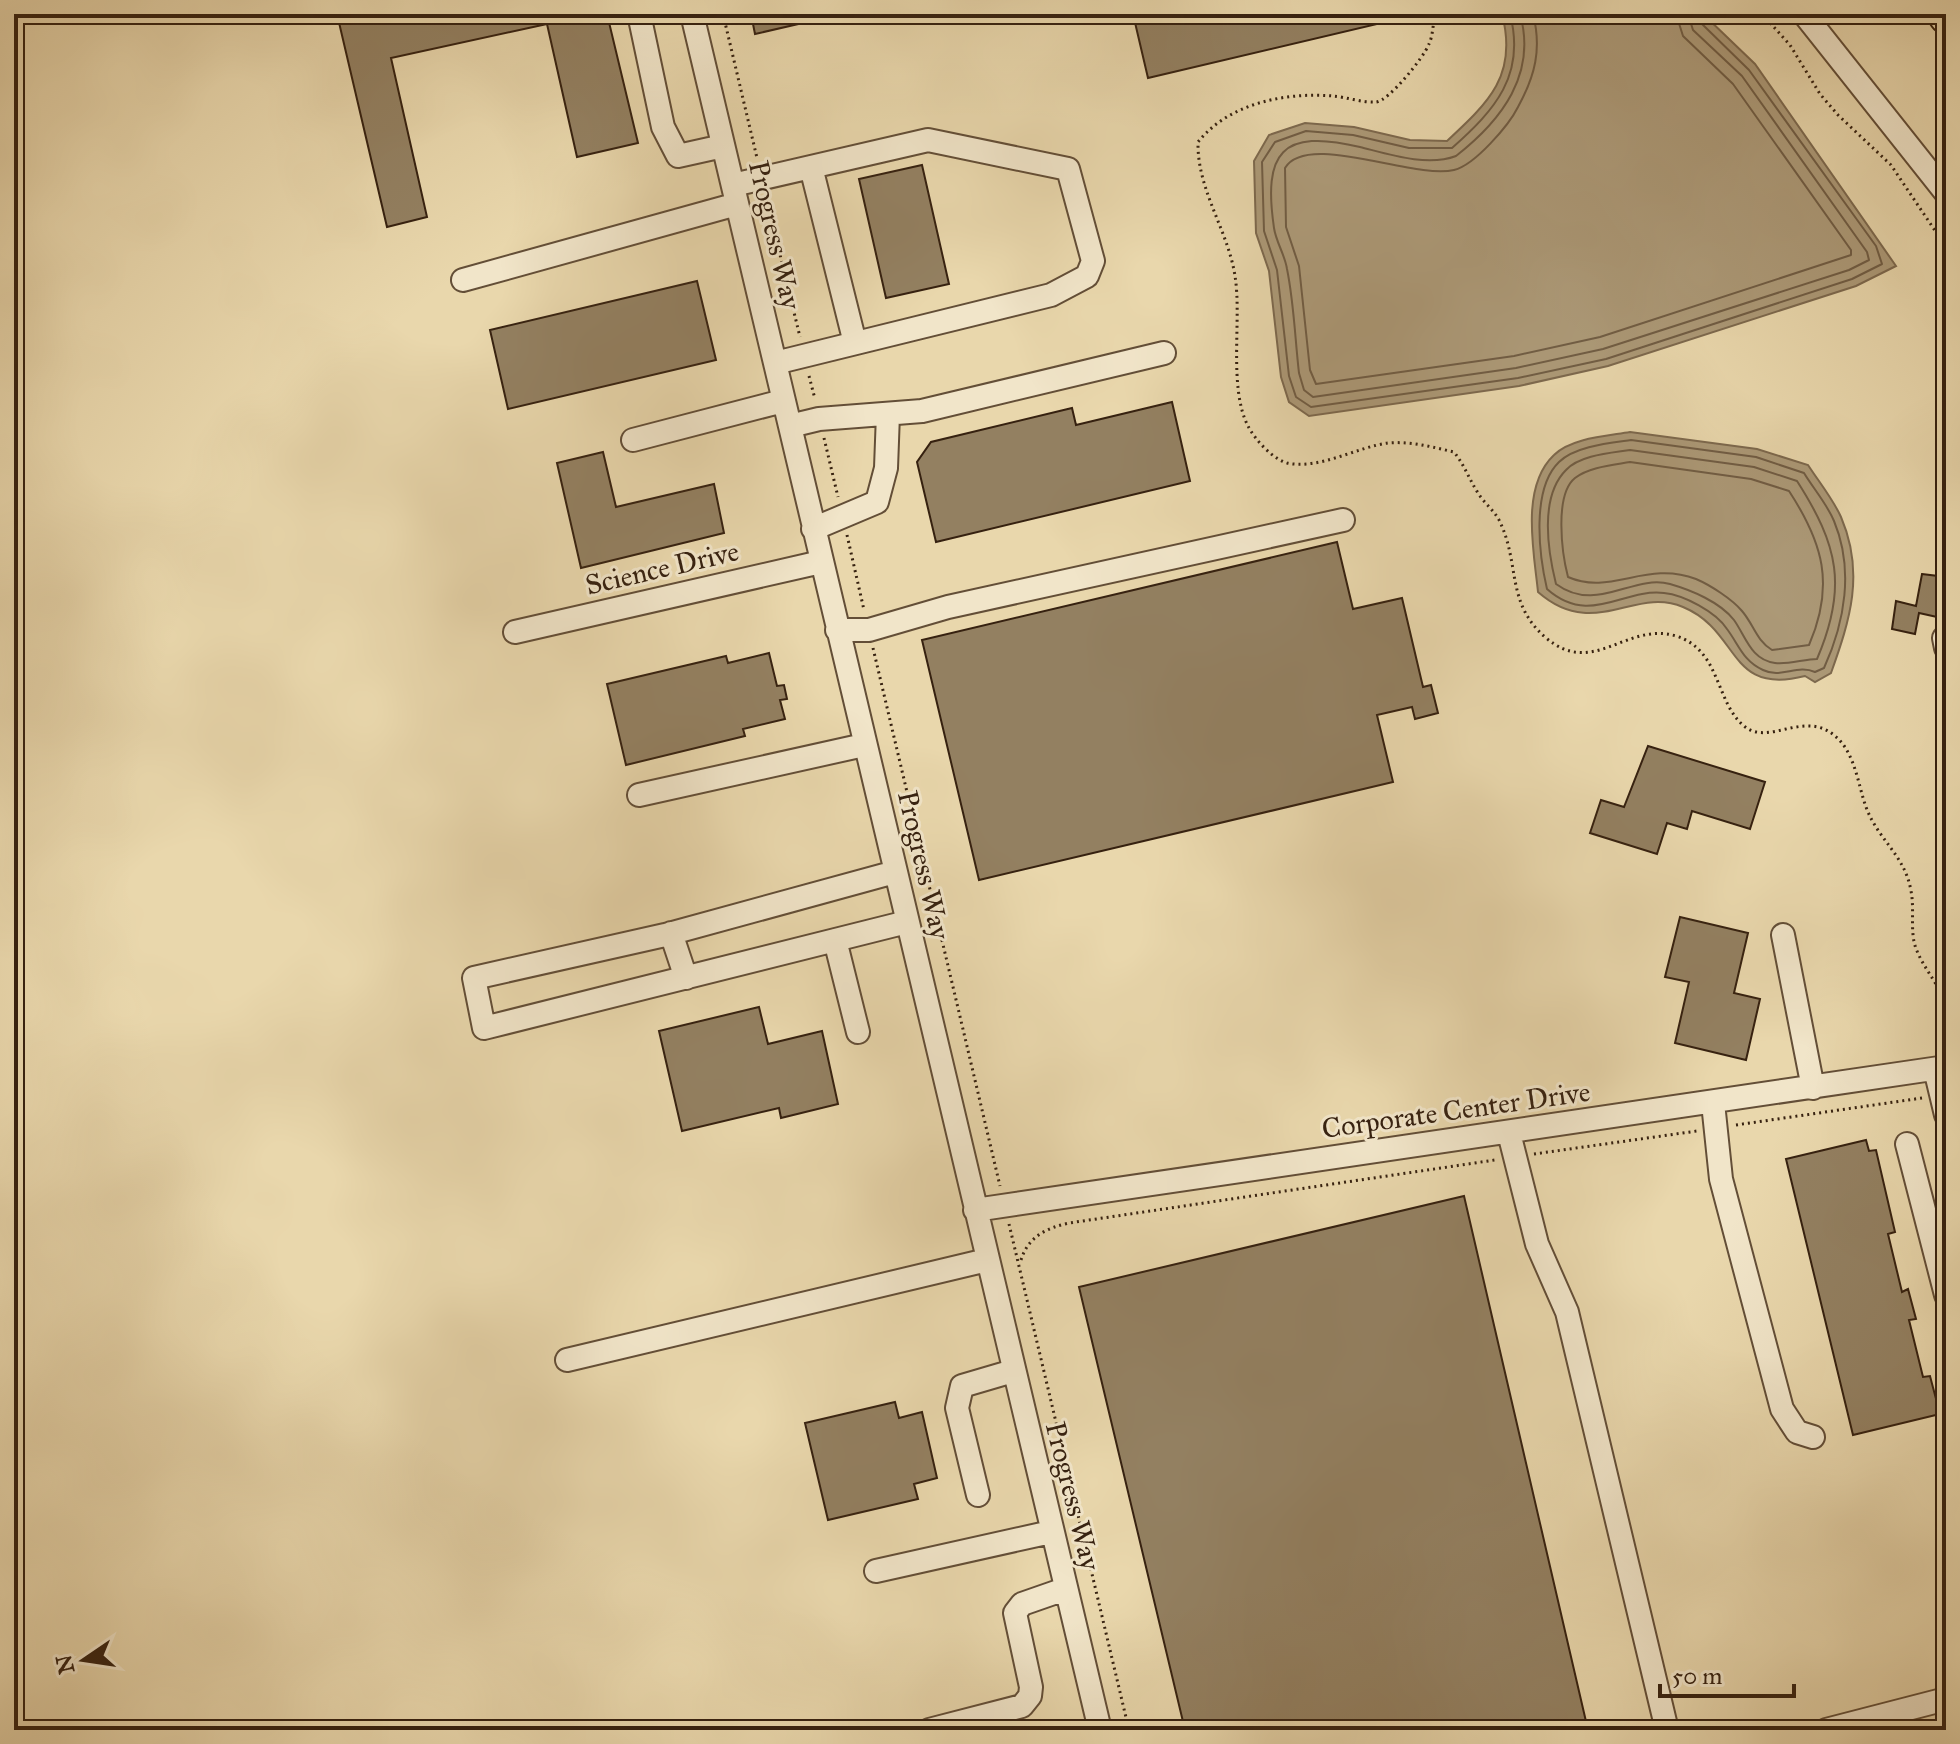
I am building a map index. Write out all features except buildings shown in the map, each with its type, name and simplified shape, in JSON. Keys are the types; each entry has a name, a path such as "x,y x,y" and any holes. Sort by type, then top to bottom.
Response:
{"street":[{"path":"639,14 663,127 678,156 723,146"},
{"name":"Progress Way","path":"692,14 1100,1730"},
{"path":"1804,14 1946,193"},
{"path":"463,280 735,195 811,167 928,140 1068,169 1093,261 1087,276 1051,295 775,363"},
{"path":"811,167 855,343"},
{"path":"790,426 819,419 888,414 965,402 1164,353"},
{"path":"633,440 783,401"},
{"path":"813,529 877,502 886,468 888,414"},
{"path":"837,630 869,630 964,604 1343,520"},
{"name":"Science Drive","path":"515,632 821,562"},
{"path":"639,795 864,745"},
{"path":"895,872 671,933 474,978 484,1028 907,922"},
{"path":"671,933 686,978"},
{"path":"1783,935 1813,1088"},
{"path":"835,940 858,1032"},
{"path":"1940,1068 1944,1106"},
{"name":"Corporate Center Drive","path":"975,1210 1940,1068"},
{"path":"1713,1103 1721,1179 1782,1409 1797,1432 1813,1437"},
{"path":"1509,1133 1537,1244 1567,1312 1667,1730"},
{"path":"1907,1144 1942,1261 1946,1295"},
{"path":"567,1360 987,1260"},
{"path":"978,1495 957,1408 962,1386 1013,1371"},
{"path":"876,1571 1051,1532"},
{"path":"929,1730 1022,1706 1030,1696 1031,1687 1015,1613 1022,1604 1065,1589"},
{"path":"1826,1730 1946,1699"}],"path":[{"path":"1435,14 1429,44 1390,96 1376,102 1316,95 1278,99 1241,109 1210,127 1198,142 1207,193 1235,274 1240,395 1248,426 1268,452 1286,463 1306,463 1389,443 1409,442 1454,452 1469,471 1477,493 1500,520 1519,606 1545,637 1566,652 1587,655 1653,634 1678,636 1712,664 1744,726 1758,732 1808,724 1822,727 1838,738 1857,774 1866,809 1880,836 1901,859 1911,893 1916,950 1946,1004"},
{"path":"1762,14 1790,45 1829,105 1891,165 1946,247"},
{"path":"1129,1730 1020,1264 1026,1245 1052,1227 1069,1223 1716,1128 1944,1106"}],"water":[{"path":"1502,14 1703,14 1755,64 1896,266 1856,286 1608,366 1519,386 1309,416 1289,402 1281,377 1269,271 1256,233 1254,161 1269,135 1305,123 1354,127 1410,140 1447,141 1487,100 1503,71 1506,35"},
{"path":"1630,432 1757,449 1808,465 1841,517 1852,558 1849,615 1831,673 1815,682 1805,676 1780,680 1761,677 1736,658 1702,618 1683,607 1665,602 1596,613 1577,612 1558,606 1538,592 1532,520 1533,502 1543,468 1561,449 1570,445"}]}
